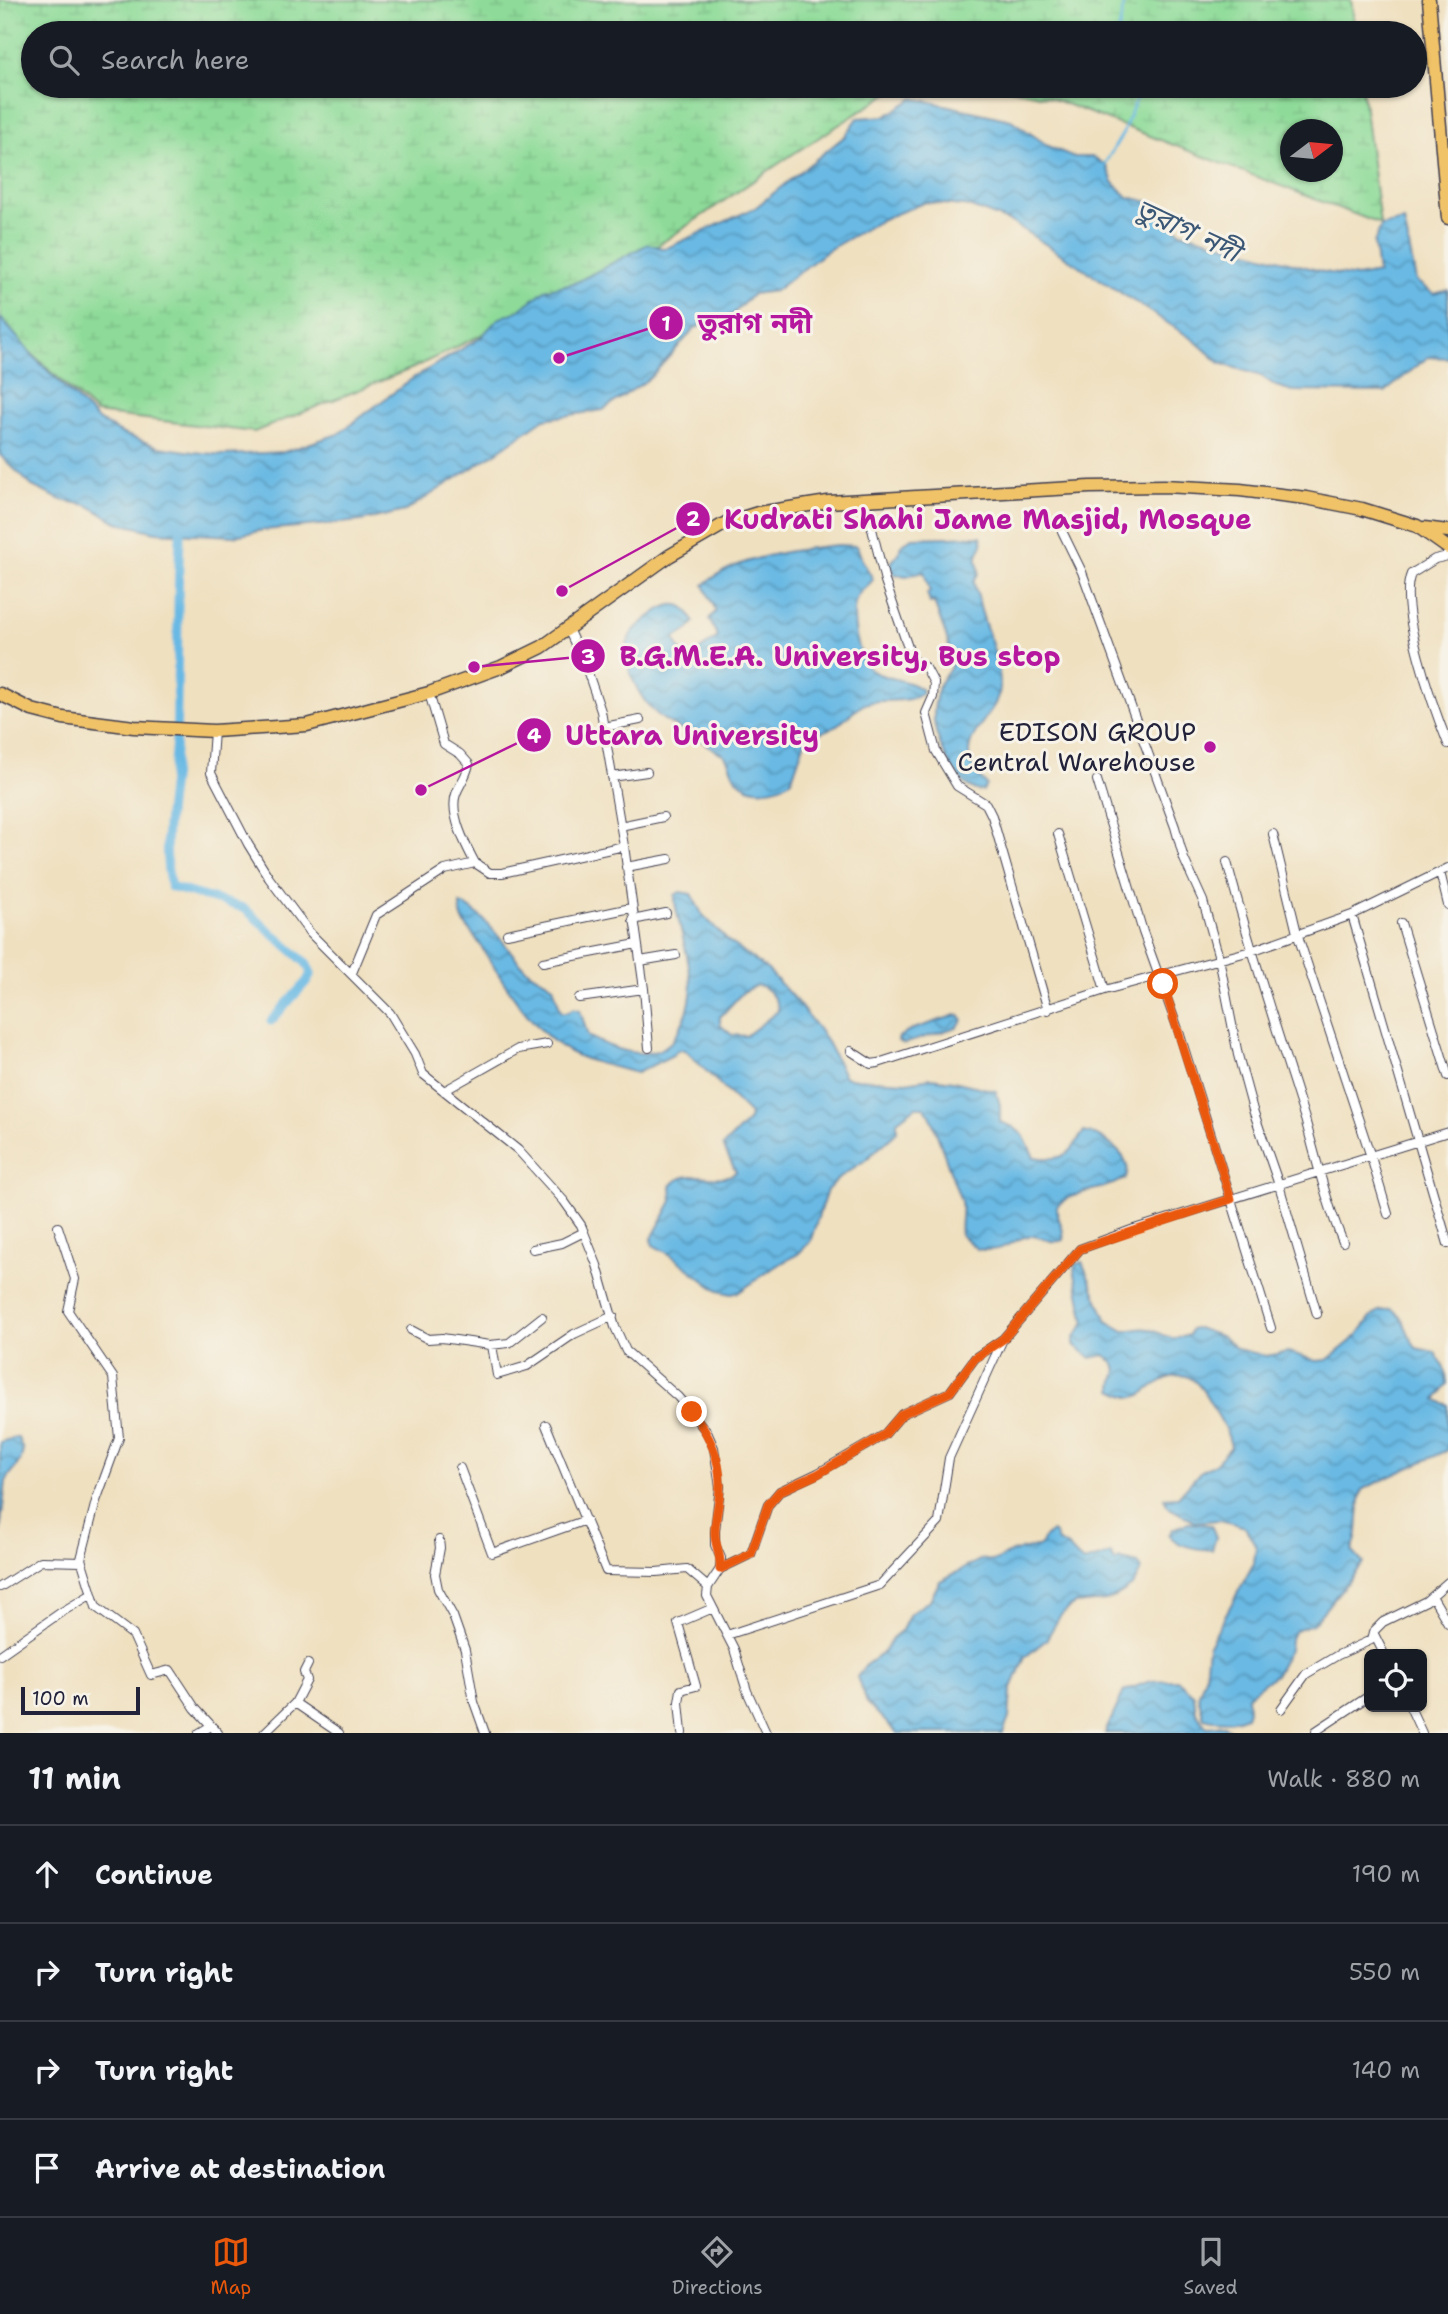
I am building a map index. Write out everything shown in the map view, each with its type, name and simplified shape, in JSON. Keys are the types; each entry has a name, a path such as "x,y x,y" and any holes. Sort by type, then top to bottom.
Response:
{"highway":[{"path":"1429,0 1448,218"},
{"path":"0,694 32,710 63,718 134,727 209,730 307,724 429,693 501,667 542,647 669,556 726,523 795,505 1090,487 1164,486 1240,490 1306,498 1362,509 1417,526 1448,531"},
{"path":"1417,526 1448,548"}],"street":[{"path":"865,500 885,581 912,660 926,668 934,683 933,697 926,713 936,751 957,786 986,804 992,816 1048,1010"},
{"path":"1062,531 1082,572 1175,827 1184,859 1203,901 1219,958 1238,1055 1253,1110 1279,1185 1317,1314"},
{"path":"1448,555 1434,559 1411,574 1408,594 1418,652 1448,744"},
{"path":"568,629 586,667 604,727 624,846 644,989 649,1048"},
{"path":"429,693 444,744 460,754 469,764 467,777 455,796 456,817 475,863 489,873 502,873 624,846"},
{"path":"604,727 640,720"},
{"path":"209,730 211,773 269,878 310,933 390,1013 400,1027 423,1074 518,1150 564,1201 584,1232 626,1351 678,1396 708,1432 714,1448 720,1487 715,1545 721,1558 720,1569 708,1587 707,1596 727,1635 747,1691 766,1733"},
{"path":"612,777 648,772"},
{"path":"1097,780 1143,932 1179,1032 1271,1328"},
{"path":"620,826 663,817"},
{"path":"1058,834 1105,990"},
{"path":"1273,834 1297,933 1388,1214"},
{"path":"626,867 669,859"},
{"path":"1227,862 1251,951 1306,1122 1319,1174 1343,1242"},
{"path":"352,973 376,915 444,870 475,863"},
{"path":"850,1051 871,1064 878,1063 1105,990 1251,951 1352,915 1444,870 1448,905"},
{"path":"507,934 631,908"},
{"path":"633,920 666,913"},
{"path":"1352,915 1448,1244"},
{"path":"1401,923 1448,1076"},
{"path":"543,962 637,944"},
{"path":"640,961 676,955"},
{"path":"579,998 644,989"},
{"path":"444,1091 517,1049 547,1044"},
{"path":"720,1569 751,1554 768,1505 780,1491 818,1474 884,1435 902,1414 950,1392 975,1358 1003,1339 1080,1249 1448,1132"},
{"path":"58,1227 75,1279 68,1311 113,1377 119,1438 96,1501 82,1562 96,1607 132,1635 150,1675 170,1670 195,1708 218,1733"},
{"path":"533,1249 562,1242 584,1232"},
{"path":"492,1345 497,1375 527,1366 574,1334 612,1316"},
{"path":"411,1330 428,1339 442,1338 492,1345 509,1343 542,1317"},
{"path":"727,1635 880,1586 939,1522 949,1458 1003,1339"},
{"path":"546,1425 606,1571 656,1572 687,1569 708,1587"},
{"path":"460,1468 492,1553 586,1520"},
{"path":"439,1540 435,1574 438,1589 453,1616 465,1650 474,1702 485,1733"},
{"path":"0,1587 41,1561 82,1562"},
{"path":"1281,1709 1306,1674 1371,1640 1373,1632 1383,1622 1432,1596 1448,1582"},
{"path":"0,1655 92,1594"},
{"path":"1432,1596 1448,1623"},
{"path":"682,1733 679,1702 681,1690 696,1686 678,1623 713,1608"},
{"path":"1373,1632 1382,1649"},
{"path":"264,1733 295,1703 307,1680 304,1672 308,1664"},
{"path":"1316,1731 1364,1699"},
{"path":"295,1703 339,1733"},
{"path":"1412,1712 1422,1733"},
{"path":"199,1733 211,1726"}],"green space":[{"path":"0,0 1351,0 1354,21 21,21 21,98 881,98 638,259 413,368 254,432 96,413 0,324"},
{"path":"1051,98 1364,98 1380,224"}],"water":[{"name":"তুরাগ নদী","path":"914,98 1011,120 1050,147 1074,157 1092,157 1106,165 1113,182 1128,197 1155,203 1161,215 1181,232 1324,272 1357,277 1378,273 1374,243 1381,226 1404,221 1416,281 1434,294 1448,290 1448,358 1428,357 1385,392 1293,391 1276,386 1261,376 1220,363 1194,340 1011,222 971,207 926,202 883,219 828,250 775,291 753,294 733,314 695,328 650,378 603,410 544,419 405,511 361,521 264,530 234,536 156,532 119,523 87,505 61,500 32,486 0,455 0,317 35,358 99,421 123,434 159,447 193,452 224,455 284,452 338,434 413,378 480,338 498,319 520,310 545,290 577,282 648,244 665,249 755,208 845,136 858,118 886,116"},
{"path":"981,536 982,544 977,558 979,572 974,583 997,663 1000,686 998,698 970,744 969,756 974,770 987,785 983,791 965,783 956,773 937,736 935,703 940,683 950,668 951,657 934,602 930,603 924,572 906,576 894,574 890,564 899,553 901,545 912,538"},
{"path":"838,545 857,546 873,579 858,595 855,603 854,624 863,659 874,672 910,683 921,689 922,693 909,699 864,705 837,725 806,738 791,781 771,789 749,787 737,779 723,754 667,722 644,700 629,669 629,638 637,627 660,609 679,605 685,608 694,622 674,639 686,660 718,637 709,619 716,611 704,585 717,575 767,556"},
{"path":"680,892 691,894 702,914 727,940 768,970 825,1038 845,1077 906,1082 931,1078 996,1091 1000,1105 1000,1122 1023,1135 1034,1157 1053,1158 1065,1155 1084,1132 1090,1133 1116,1149 1125,1160 1126,1178 1109,1186 1073,1196 1057,1206 1063,1240 1030,1236 995,1250 977,1249 961,1235 961,1201 930,1115 924,1107 916,1107 897,1121 894,1135 827,1190 810,1242 798,1254 739,1292 732,1294 718,1291 671,1255 653,1245 651,1240 672,1201 671,1186 678,1180 694,1176 728,1176 736,1172 723,1146 749,1120 750,1114 685,1050 678,1050 637,1073 586,1059 556,1043 531,1019 509,989 464,923 460,904 477,913 525,968 553,986 561,1012 574,1008 580,1010 588,1036 618,1049 640,1053 661,1049 671,1042 690,1004 690,971 675,895","holes":["757,985 774,998 778,1011 746,1036 732,1035 720,1025 720,1017 743,992"]},
{"path":"956,1015 963,1020 957,1027 904,1044 898,1041 899,1037 910,1030"},
{"path":"1082,1262 1107,1321 1124,1331 1146,1329 1175,1338 1189,1335 1191,1330 1197,1328 1223,1337 1237,1349 1266,1356 1288,1352 1317,1361 1327,1360 1335,1354 1357,1336 1379,1311 1392,1309 1403,1322 1416,1348 1435,1352 1446,1372 1447,1385 1436,1400 1448,1405 1448,1450 1363,1489 1352,1551 1363,1563 1313,1624 1295,1630 1289,1650 1276,1674 1247,1696 1248,1710 1246,1716 1241,1718 1225,1721 1204,1718 1198,1696 1205,1676 1208,1647 1254,1563 1256,1546 1245,1527 1221,1520 1195,1522 1168,1507 1164,1498 1178,1497 1200,1472 1216,1463 1231,1447 1228,1435 1204,1392 1193,1379 1180,1375 1172,1376 1139,1396 1126,1396 1113,1390 1117,1368 1111,1361 1104,1355 1091,1358 1074,1345 1074,1339 1085,1322 1074,1269 1076,1264"},
{"path":"18,1438 23,1450 21,1459 6,1481 0,1533 0,1442"},
{"path":"1188,1523 1211,1525 1216,1537 1212,1550 1183,1545 1169,1535 1173,1529"},
{"path":"1052,1532 1058,1542 1067,1546 1084,1562 1111,1554 1115,1562 1119,1559 1138,1564 1142,1569 1132,1586 1121,1594 1106,1601 1075,1604 1068,1608 1046,1640 1025,1657 1011,1690 1009,1718 1003,1733 897,1733 867,1703 857,1677 867,1664 883,1653 892,1638 902,1630 910,1614 930,1600 940,1581 982,1559 995,1561 1013,1552 1040,1546 1044,1538"},
{"path":"1177,1680 1194,1695 1196,1712 1207,1727 1224,1725 1232,1733 1105,1733 1124,1691 1150,1681"}],"waterway":[{"path":"1121,21 1125,0"},
{"path":"1104,165 1123,133 1136,98"},
{"path":"181,522 176,737 166,850 171,887 244,908 306,963 311,973 307,981 271,1021"}],"place":[{"name":"তুরাগ নদী","path":"559,358"},
{"name":"Kudrati Shahi Jame Masjid, Mosque","path":"562,591"},
{"name":"B.G.M.E.A. University, Bus stop","path":"474,667"},
{"name":"EDISON GROUP Central Warehouse","path":"1210,747"},
{"name":"Uttara University","path":"421,790"}],"route":[{"path":"692,1412 708,1432 714,1448 720,1487 715,1545 721,1558 720,1569 751,1554 768,1505 780,1491 818,1474 884,1435 902,1414 950,1392 975,1358 1003,1339 1080,1249 1231,1199 1163,984"}]}
